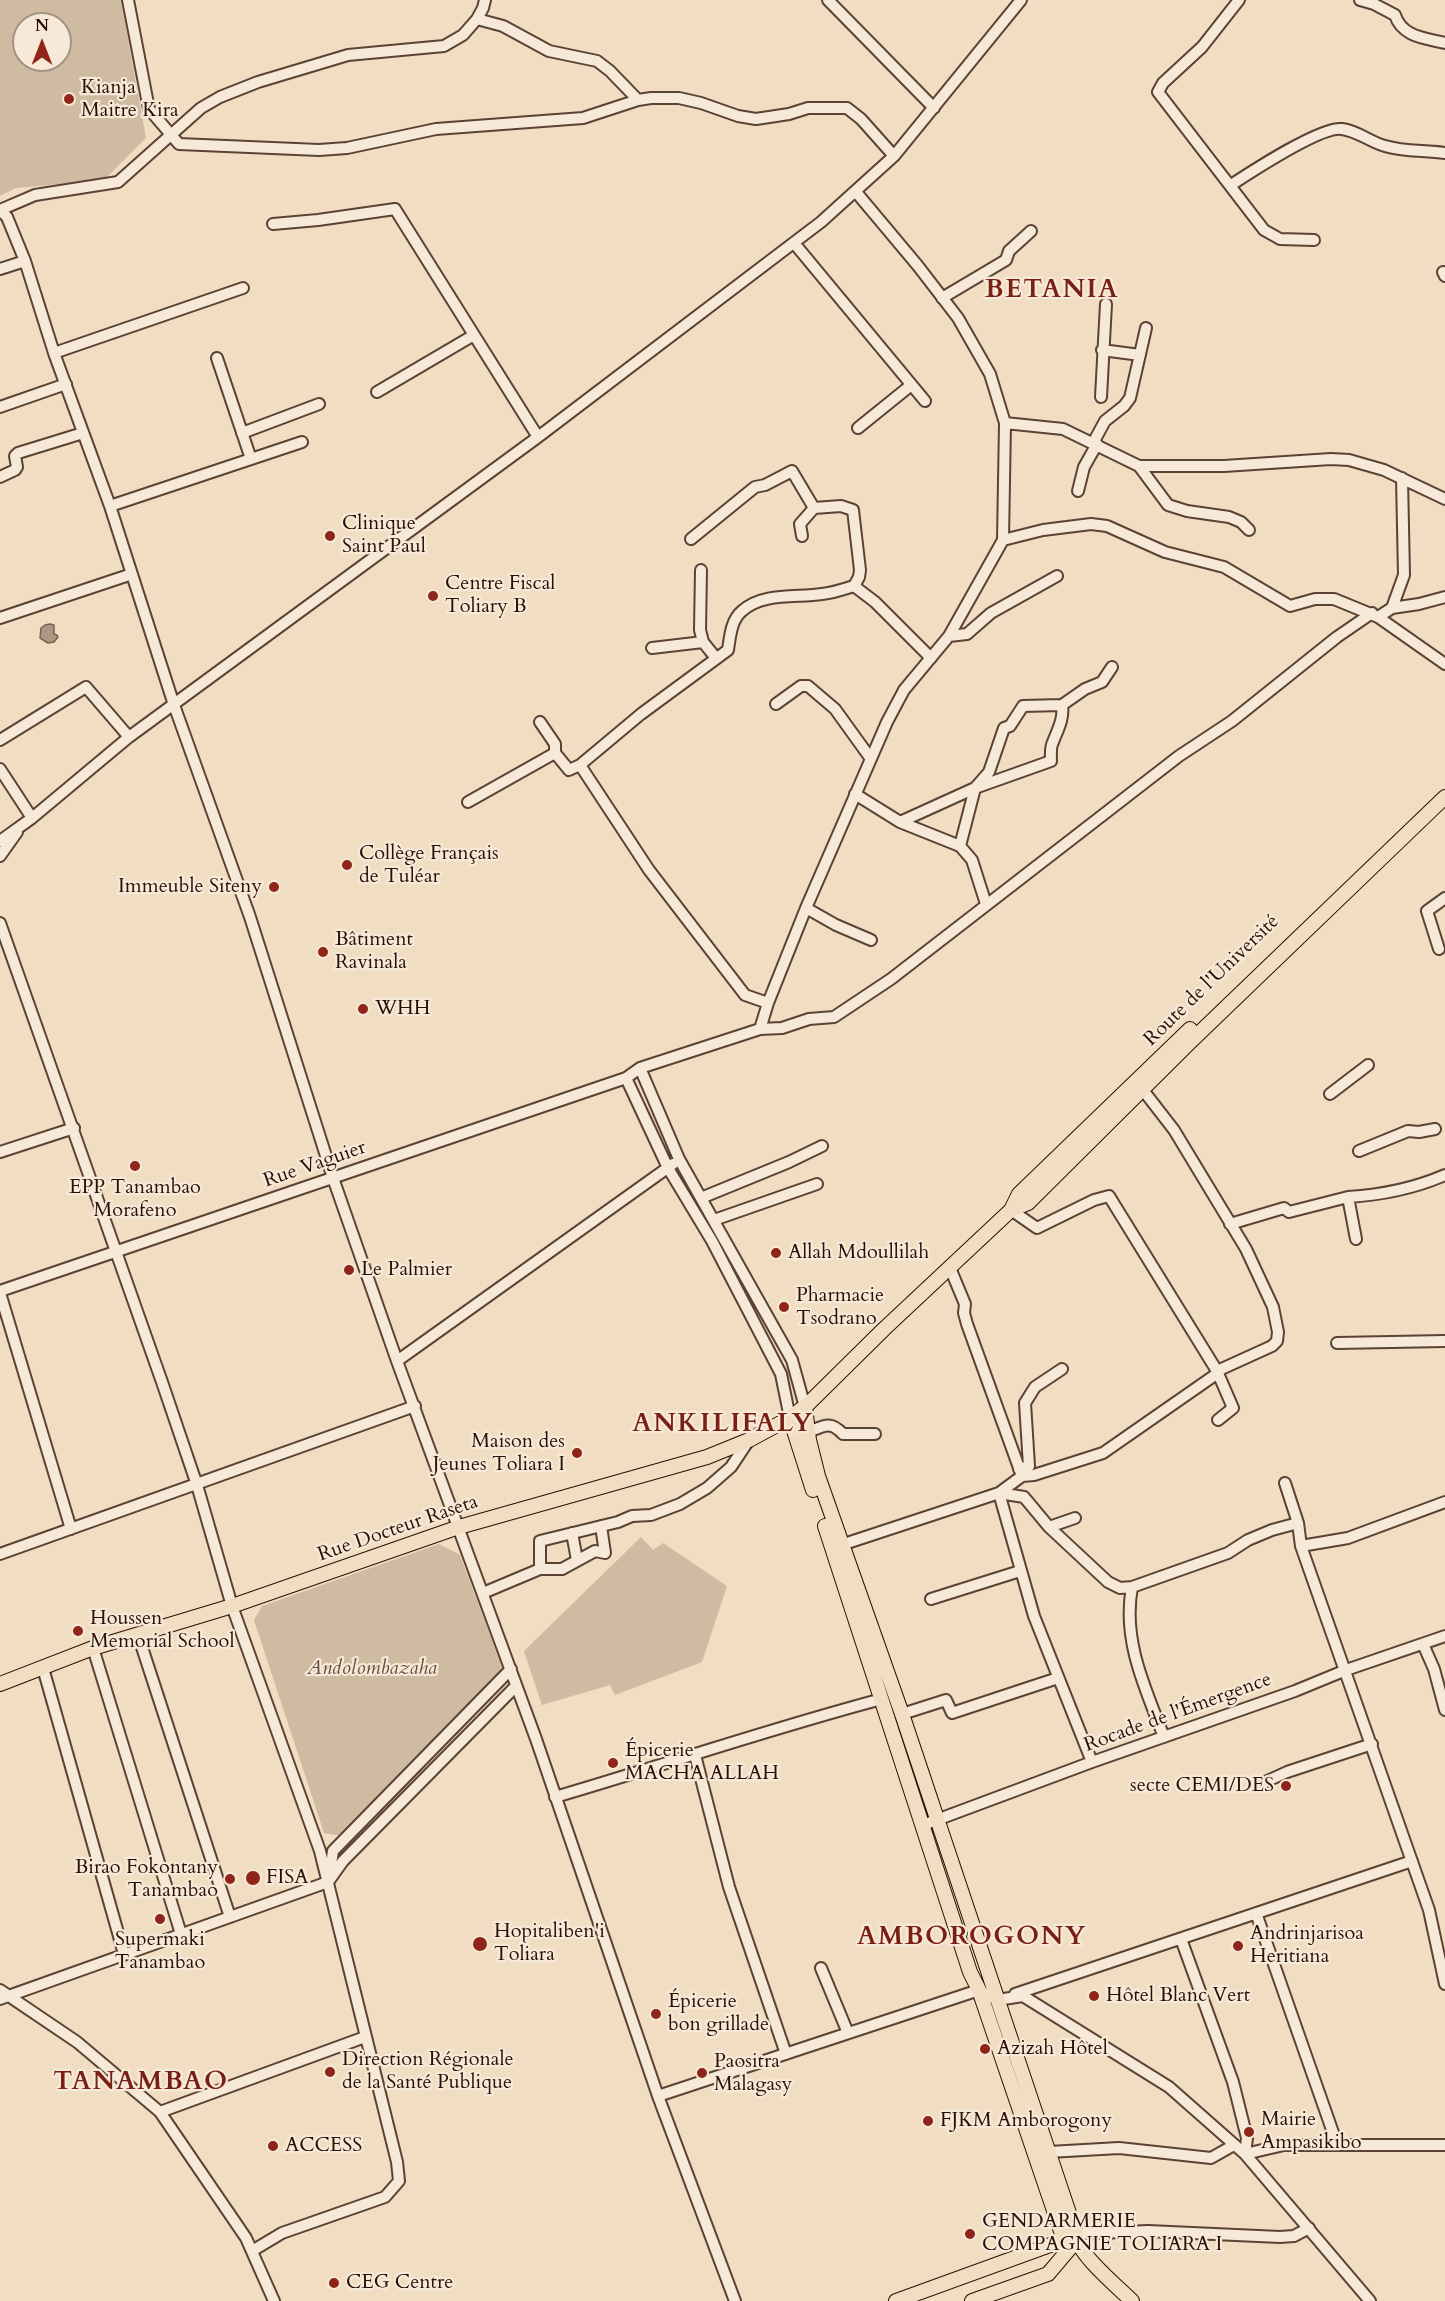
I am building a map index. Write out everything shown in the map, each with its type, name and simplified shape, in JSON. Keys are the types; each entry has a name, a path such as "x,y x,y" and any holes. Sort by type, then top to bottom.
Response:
{"main road":[{"name":"Route de l'Université","path":"805,1407 1011,1210 1019,1194 1445,785"},
{"name":"Route de l'Université","path":"1011,1210 1028,1203 1445,796"},
{"name":"Rue Docteur Raseta","path":"0,1684 93,1648 232,1606 459,1527 708,1457 750,1440 805,1407"},
{"path":"805,1407 808,1432 836,1547 882,1699 997,2000 1050,2152 1072,2238 1048,2274 972,2301"},
{"path":"790,1418 836,1547 902,1714 970,1971 980,1990 1072,2238 1097,2267 1132,2301"},
{"path":"896,2301 1072,2238"}],"street":[{"path":"128,0 149,109 179,144 318,150 347,148 436,129 583,118 638,100 679,98 738,116 756,119 789,114 808,108 847,108 861,119 894,156"},
{"path":"484,0 483,8 477,19 463,35 444,46 348,55 220,96 201,108 118,182 35,195 0,210 7,218 25,261 54,353 110,506 174,705 250,917 333,1178 397,1361 536,1739 658,2096 735,2301"},
{"path":"828,0 934,108"},
{"path":"0,841 21,827 129,737 538,437 794,243 856,192 894,156 1021,0"},
{"path":"1239,0 1202,47 1163,83 1158,92 1264,230 1280,239 1314,240"},
{"path":"1360,0 1374,4 1395,15 1398,26 1410,34 1445,43"},
{"path":"477,19 503,26 549,51 597,62 610,71 638,100"},
{"path":"1231,185 1326,131 1340,128 1391,148 1445,153"},
{"path":"760,1029 806,908 887,722 904,690 949,636 1003,540 1005,423 990,374 942,297 856,192"},
{"path":"273,224 395,209 538,437"},
{"path":"942,297 1006,260 1009,251 1031,231"},
{"path":"794,243 910,386 925,401"},
{"path":"0,269 25,261"},
{"path":"54,353 243,288"},
{"path":"1101,397 1106,304"},
{"path":"1078,491 1084,467 1105,421 1124,406 1130,398 1146,328"},
{"path":"377,392 474,335"},
{"path":"1102,350 1140,355"},
{"path":"217,358 251,459"},
{"path":"0,407 66,384"},
{"path":"858,428 910,386"},
{"path":"243,433 319,404"},
{"path":"1005,423 1063,429 1139,466 1224,466 1331,459 1349,460 1402,477 1445,499"},
{"path":"0,477 15,471 17,467 15,456 18,453 83,433"},
{"path":"110,506 302,442"},
{"path":"1139,466 1168,505 1187,511 1229,517 1241,522 1249,531"},
{"path":"691,539 755,487 765,485 792,471 814,508"},
{"path":"1402,477 1404,574 1392,608 1445,597"},
{"path":"540,722 555,744 555,753 569,770 580,765 641,714 728,650 732,625 741,612 751,605 774,597 822,594 854,586 860,570 853,510 841,506 814,508 800,524 802,536"},
{"path":"1003,540 1042,531 1091,524 1107,526 1165,552 1224,567 1290,606 1315,599 1334,599 1375,615 1445,664"},
{"path":"701,570 699,613 702,642 716,658"},
{"path":"0,618 132,574"},
{"path":"949,636 967,634 991,613 1057,576"},
{"path":"854,586 875,602 931,658"},
{"name":"Rue Vaguier","path":"0,1292 626,1078 640,1068 760,1029 782,1028 809,1019 834,1017 891,980 1179,756 1232,721 1337,637 1392,608"},
{"path":"652,648 702,642"},
{"path":"960,846 975,788 988,772 998,738 1004,728 1010,726 1023,706 1062,705 1085,689 1102,682 1112,668"},
{"path":"776,704 801,686 808,686 836,709 871,759"},
{"path":"0,740 86,687 129,737"},
{"path":"900,822 975,788 1051,761 1052,744 1058,733 1063,713 1062,705"},
{"path":"468,802 555,753"},
{"path":"580,765 649,870 745,995 768,1003"},
{"path":"0,769 32,818"},
{"path":"855,794 900,822 960,846 972,860 986,904"},
{"path":"0,856 21,827"},
{"path":"1439,949 1427,911 1445,898"},
{"path":"806,908 836,925 871,940"},
{"path":"0,923 74,1128 197,1485 232,1606 320,1851 397,2162 399,2181 385,2197 282,2233 252,2251"},
{"path":"1330,1094 1368,1065"},
{"path":"640,1068 679,1160 792,1360 805,1407"},
{"path":"626,1078 668,1168 712,1241 781,1374 790,1418"},
{"path":"1020,1472 1034,1475 1103,1453 1218,1372 1272,1346 1277,1341 1278,1332 1274,1308 1246,1249 1174,1130 1143,1090"},
{"path":"0,1152 74,1128"},
{"path":"1359,1151 1408,1131 1419,1132 1435,1129"},
{"path":"701,1198 822,1146"},
{"path":"397,1361 679,1160"},
{"path":"1230,1224 1284,1208 1288,1212 1348,1197 1387,1192 1445,1175"},
{"path":"714,1220 817,1184"},
{"path":"1011,1210 1037,1228 1094,1200 1109,1196 1218,1372 1233,1408 1218,1420"},
{"path":"1348,1197 1356,1239"},
{"path":"950,1268 965,1304 964,1313 967,1324 1020,1472"},
{"path":"0,1292 71,1529"},
{"path":"1337,1343 1445,1341"},
{"path":"836,1547 999,1493 1029,1466 1025,1403 1035,1387 1062,1369"},
{"path":"0,1554 415,1406"},
{"path":"808,1432 827,1425 836,1426 843,1434 875,1434"},
{"path":"540,1569 540,1541 632,1516 651,1515 689,1499 707,1488 731,1467 750,1440"},
{"path":"1285,1483 1298,1523 1301,1546 1429,1910 1445,1982"},
{"path":"999,1493 1024,1497 1049,1527 1108,1582 1120,1588 1132,1587 1228,1554 1248,1540 1298,1523"},
{"path":"999,1493 1034,1616 1092,1762"},
{"path":"1301,1546 1348,1538 1445,1502"},
{"path":"1049,1527 1075,1518"},
{"path":"483,1593 540,1569 562,1569 595,1551 605,1552 601,1526"},
{"path":"572,1533 577,1560"},
{"path":"931,1599 1020,1571"},
{"path":"1132,1587 1129,1599 1130,1630 1136,1665 1164,1737"},
{"path":"138,1635 230,1917"},
{"name":"Rocade de l'Émergence","path":"930,1823 1092,1762 1445,1636"},
{"path":"1423,1644 1434,1669 1445,1710"},
{"path":"93,1648 181,1935"},
{"path":"43,1668 124,1954"},
{"path":"328,1882 333,1851 511,1669"},
{"path":"902,1714 946,1700 952,1713 1058,1678"},
{"path":"3,1995 328,1882 343,1861 516,1686"},
{"path":"555,1797 734,1741 882,1699"},
{"path":"1265,1782 1287,1772 1372,1744"},
{"path":"694,1755 729,1887 786,2054"},
{"path":"997,2000 1412,1862"},
{"path":"1256,1913 1337,2144"},
{"path":"1181,1939 1233,2082 1247,2138 1245,2154"},
{"path":"821,1968 848,2033"},
{"path":"658,2096 980,1990 997,2000 1023,1996 1169,2087 1245,2154 1370,2301"},
{"path":"3,1995 77,2042 160,2112 246,2238 274,2301"},
{"path":"160,2112 365,2037"},
{"path":"1050,2152 1119,2148 1211,2158 1234,2145"},
{"path":"1245,2154 1284,2145 1445,2145"},
{"path":"1072,2238 1148,2231 1280,2237 1294,2236 1310,2228"}],"green space":[{"name":"Kianja Maitre Kira","path":"0,0 121,0 146,138 104,180 16,188 0,196"},
{"path":"641,1537 653,1550 663,1543 727,1586 702,1662 615,1695 610,1685 542,1705 524,1651"},
{"name":"Andolombazaha","path":"439,1544 460,1555 504,1673 341,1836 324,1833 254,1620 262,1606"}],"shaded area":[{"path":"50,624 54,625 54,634 58,637 54,642 48,643 40,638 41,628"}],"place":[{"name":"Kianja Maitre Kira","path":"69,99"},
{"name":"Clinique Saint Paul","path":"330,536"},
{"name":"Centre Fiscal Toliary B","path":"433,596"},
{"name":"Collège Français de Tuléar","path":"347,865"},
{"name":"Immeuble Siteny","path":"274,887"},
{"name":"Bâtiment Ravinala","path":"323,952"},
{"name":"WHH","path":"363,1009"},
{"name":"EPP Tanambao Morafeno","path":"135,1166"},
{"name":"Allah Mdoullilah","path":"776,1253"},
{"name":"Le Palmier","path":"349,1270"},
{"name":"Pharmacie Tsodrano","path":"784,1307"},
{"name":"Maison des Jeunes Toliara I","path":"577,1453"},
{"name":"Houssen Memorial School","path":"78,1631"},
{"name":"Épicerie MACHA ALLAH","path":"613,1763"},
{"name":"secte CEMI/DES","path":"1286,1786"},
{"name":"FISA","path":"253,1878"},
{"name":"Birao Fokontany Tanambao","path":"230,1879"},
{"name":"Supermaki Tanambao","path":"160,1919"},
{"name":"Hopitaliben'i Toliara","path":"480,1944"},
{"name":"Andrinjarisoa Heritiana","path":"1238,1946"},
{"name":"Hôtel Blanc Vert","path":"1094,1996"},
{"name":"Épicerie bon grillade","path":"656,2014"},
{"name":"Azizah Hôtel","path":"985,2049"},
{"name":"Direction Régionale de la Santé Publique","path":"330,2072"},
{"name":"Paositra Malagasy","path":"702,2073"},
{"name":"FJKM Amborogony","path":"928,2121"},
{"name":"Mairie Ampasikibo","path":"1249,2132"},
{"name":"ACCESS","path":"273,2146"},
{"name":"GENDARMERIE COMPAGNIE TOLIARA I","path":"970,2234"},
{"name":"CEG Centre","path":"334,2283"}],"district":[{"name":"BETANIA","path":"1052,291"},
{"name":"ANKILIFALY","path":"723,1425"},
{"name":"AMBOROGONY","path":"972,1938"},
{"name":"TANAMBAO","path":"141,2083"}]}
